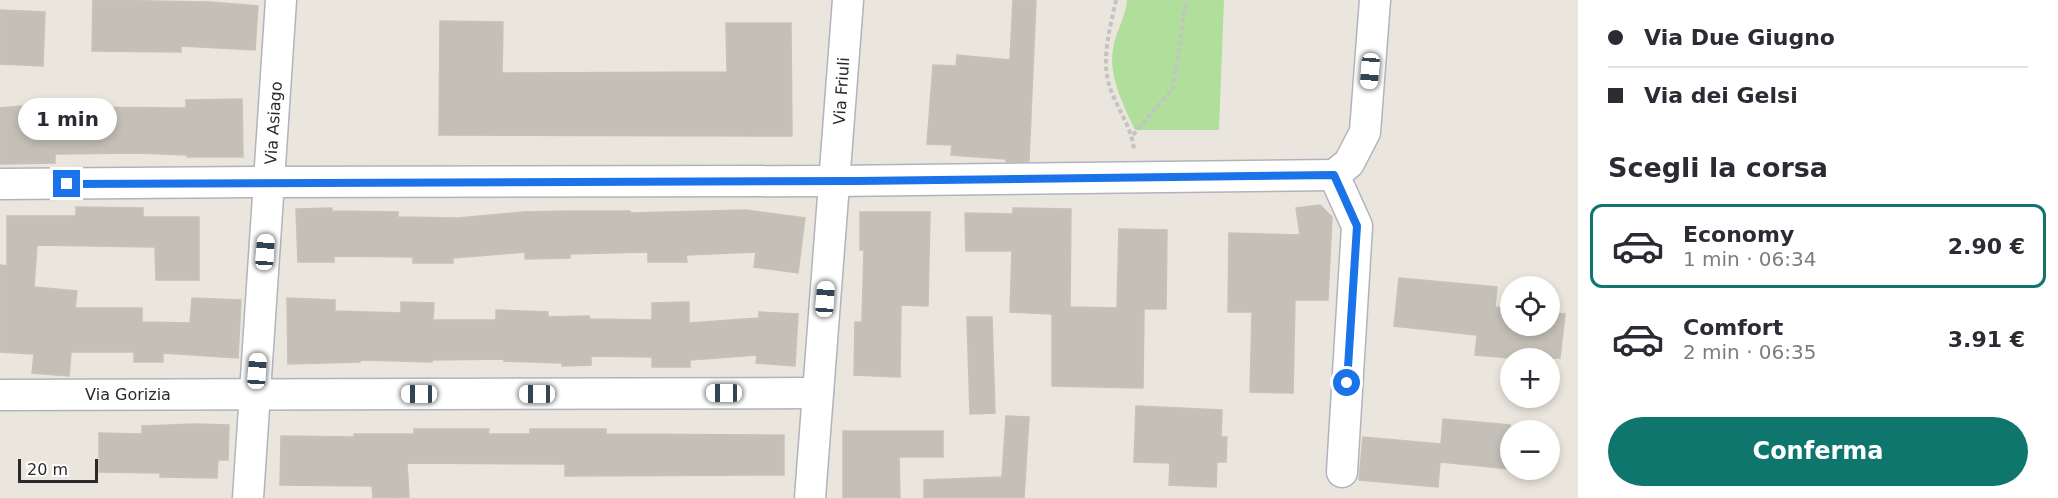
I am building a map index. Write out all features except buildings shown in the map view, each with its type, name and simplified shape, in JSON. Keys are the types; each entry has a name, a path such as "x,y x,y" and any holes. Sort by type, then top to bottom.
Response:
{"street":[{"name":"Via Asiago","path":"248,498 281,0"},
{"name":"Via Friuli","path":"810,498 848,0"},
{"path":"0,184 834,181 1334,175 1349,163 1365,132 1375,0"},
{"path":"1334,175 1357,226 1342,472"},
{"name":"Via Gorizia","path":"0,394 818,393"}],"path":[{"path":"1116,0 1105,48 1110,90 1132,135 1136,178"},
{"path":"1132,135 1173,88 1186,0"}],"green space":[{"path":"1127,0 1224,0 1219,130 1135,130 1118,91 1112,59 1114,43 1125,13"}],"route":[{"path":"67,184 857,181 1334,175 1357,226 1347,383"}]}
